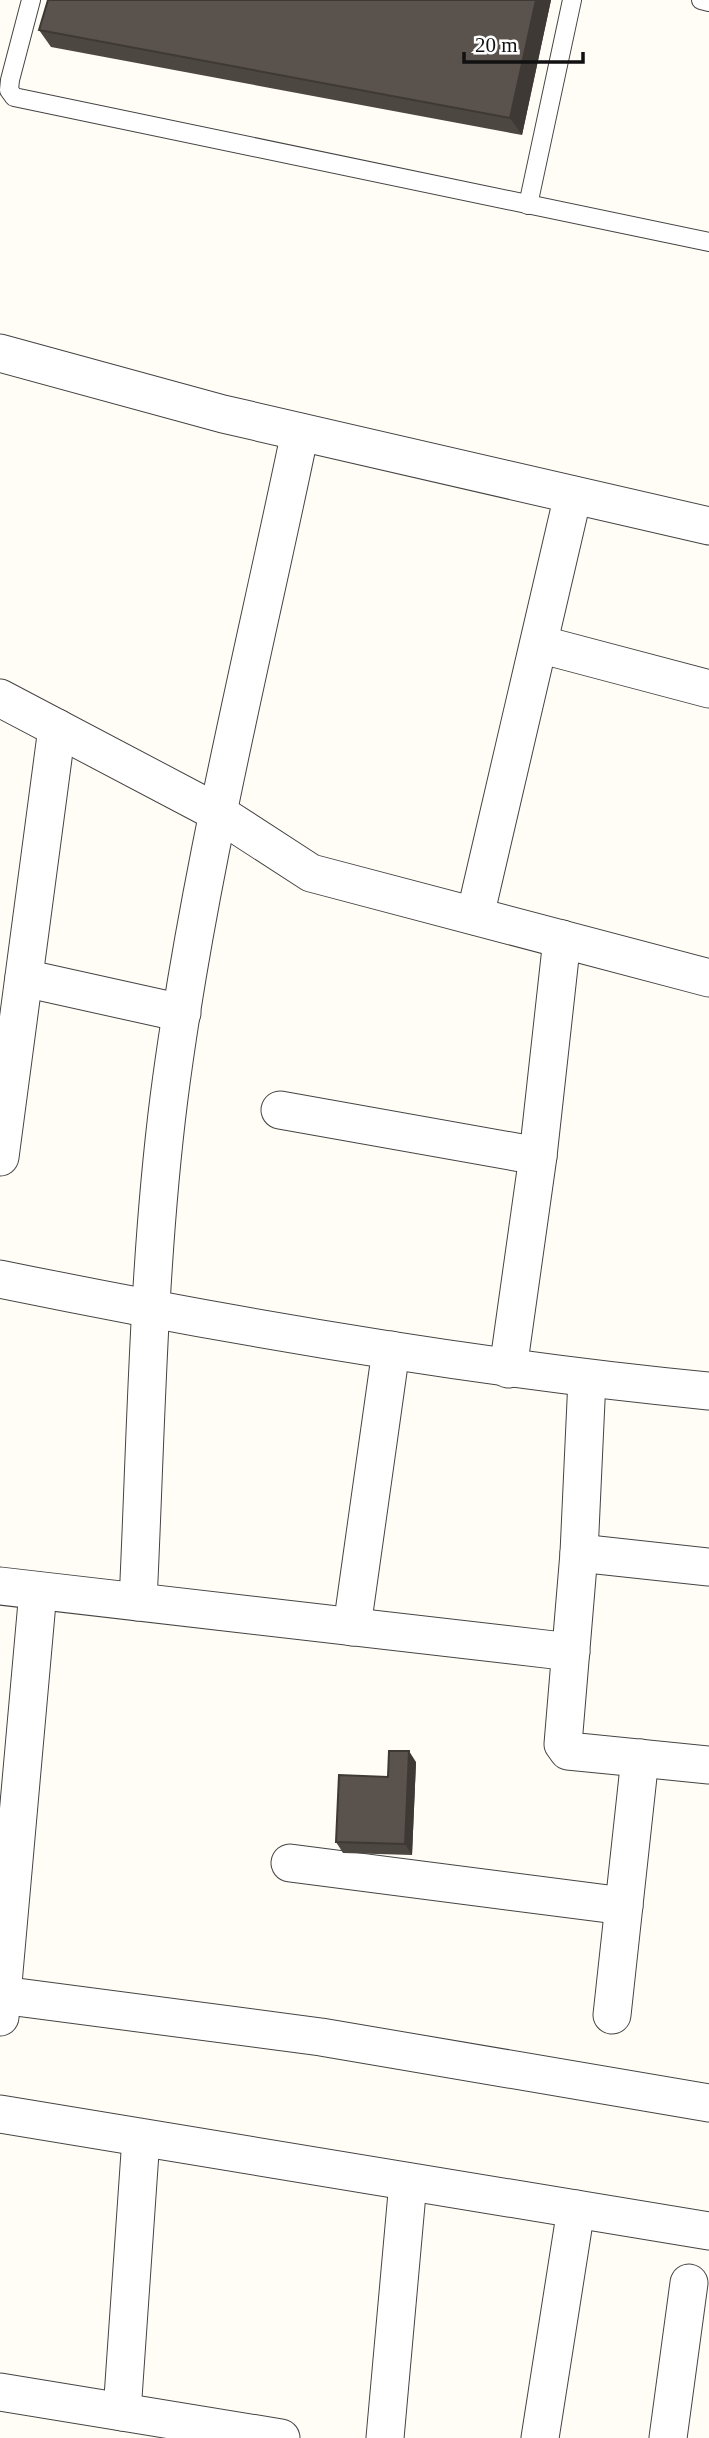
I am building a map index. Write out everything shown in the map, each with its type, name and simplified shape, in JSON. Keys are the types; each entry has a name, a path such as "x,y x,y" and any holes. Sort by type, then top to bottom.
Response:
{"street":[{"path":"0,353 300,432 709,526"},
{"path":"138,1602 152,1310 169,1100 182,1013 220,814 300,432"},
{"path":"475,916 573,495"},
{"path":"539,644 709,689"},
{"path":"0,698 220,814 311,873 709,978"},
{"path":"0,1157 57,728"},
{"path":"508,1369 538,1156 562,939"},
{"path":"24,978 182,1013"},
{"path":"280,1110 538,1156"},
{"path":"0,1279 152,1310 508,1369 709,1391"},
{"path":"352,1627 391,1350"},
{"path":"587,1379 579,1553 563,1737 565,1748 573,1752 709,1765"},
{"path":"579,1553 709,1567"},
{"path":"0,1586 571,1652"},
{"path":"38,1591 1,2006 321,2037 709,2103"},
{"path":"612,2015 640,1758"},
{"path":"290,1863 624,1906"},
{"path":"0,2114 709,2231"},
{"path":"121,2412 141,2138"},
{"path":"385,2438 408,2182"},
{"path":"540,2438 576,2209"},
{"path":"668,2438 689,2283"},
{"path":"0,2392 281,2438"}],"lane":[{"path":"31,0 10,80 9,90 14,97 709,242"},
{"path":"528,205 572,0"},
{"path":"701,0 709,2"}],"building":[{"path":"48,0 536,0 510,118 39,30"},
{"path":"389,1751 409,1751 405,1844 336,1842 339,1775 388,1777"}]}
